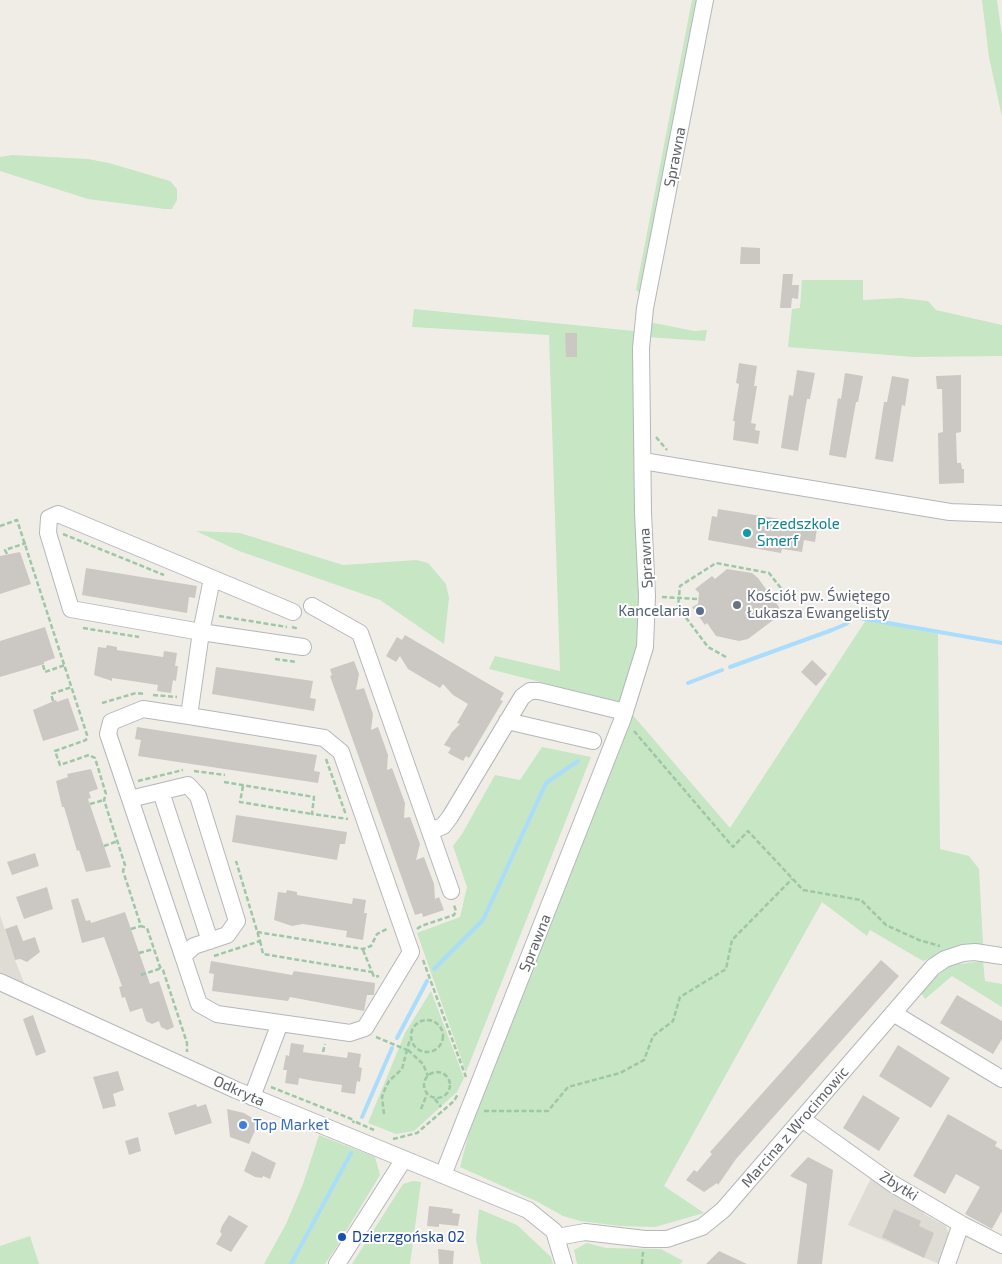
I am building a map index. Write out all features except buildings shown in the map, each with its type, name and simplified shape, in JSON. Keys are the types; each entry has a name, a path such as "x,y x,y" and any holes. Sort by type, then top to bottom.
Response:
{"street":[{"name":"Sprawna","path":"443,1175 556,892 624,714 640,666 646,629 648,596 641,348 645,308 705,0"},
{"path":"643,461 950,512 1002,514"},
{"path":"291,620 212,579 68,527 58,514 49,518 48,528 71,609 303,647"},
{"path":"188,716 205,632 212,579"},
{"path":"312,606 360,633 451,891"},
{"path":"431,831 443,826 450,817 522,697 530,691 539,691 624,714"},
{"path":"144,709 324,738 341,752 411,952 365,1028 350,1033 217,1014 199,1004 183,956 136,792 108,734 111,722 144,709"},
{"path":"508,721 593,741"},
{"path":"136,792 161,792 188,784 198,796 237,921 227,935 194,946 183,956"},
{"path":"161,792 210,941"},
{"name":"Marcina z Wrocimowic","path":"557,1236 585,1232 645,1239 667,1238 699,1229 723,1210 933,967 945,959 963,953 975,952 1002,956"},
{"name":"Odkryta","path":"0,982 252,1097 528,1210 550,1226 557,1236"},
{"path":"893,1013 1002,1079"},
{"path":"252,1097 280,1022"},
{"name":"Zbytki","path":"802,1119 893,1184 961,1224 1002,1245"},
{"path":"337,1264 404,1159"},
{"path":"947,1264 961,1224"},
{"path":"557,1236 564,1264"}],"path":[{"path":"654,434 666,450 676,452"},
{"path":"0,526 18,520 88,735 86,740 55,751 60,765 89,755 95,758 106,794 104,800 125,865 123,871 141,926"},
{"path":"67,544 68,527"},
{"path":"48,528 68,527 160,574 169,576"},
{"path":"7,554 5,550 26,543"},
{"path":"726,657 708,647 678,607 680,586 716,562 769,573 791,601"},
{"path":"662,597 698,599"},
{"path":"205,632 212,615 291,620 299,629"},
{"path":"270,619 291,620"},
{"path":"43,665 45,672 65,665"},
{"path":"53,701 51,694 72,687"},
{"path":"624,714 733,847 748,831 803,890 861,900 886,925 918,940 963,953"},
{"path":"243,786 240,802 348,819 324,754"},
{"path":"224,782 314,798 312,814"},
{"path":"90,804 104,800"},
{"path":"104,846 118,841"},
{"path":"236,860 263,954 372,972"},
{"path":"467,1111 548,1111 568,1087 620,1073 644,1060 653,1036 673,1021 680,997 726,970 732,940 792,878"},
{"path":"415,933 421,926 456,914 449,894 451,891"},
{"path":"258,932 363,949 372,946 377,934 388,930 384,922"},
{"path":"131,929 141,926 147,928 187,1043 187,1052 183,1056"},
{"path":"207,958 260,941"},
{"path":"139,953 154,949"},
{"path":"363,949 374,977 383,976"},
{"path":"422,956 467,1077 472,1079"},
{"path":"141,975 162,968"},
{"path":"384,1114 382,1097 389,1081 402,1069 412,1029 418,1023 429,1020 438,1024 442,1032 442,1041 437,1049 430,1052 421,1051 414,1045 411,1038"},
{"path":"365,1028 373,1036 407,1050 423,1064 428,1076"},
{"path":"434,1098 443,1097 447,1093 449,1083 442,1073 435,1072 428,1076 424,1087 427,1094 434,1098 441,1107"},
{"path":"464,1082 467,1077"},
{"path":"389,1144 393,1140 417,1134 454,1101 462,1087"},
{"path":"421,1109 427,1094"}],"shaded area":[{"path":"0,915 15,960 25,985 0,973"},
{"path":"871,1178 926,1211 924,1214 946,1226 949,1236 939,1264 848,1225"}],"green space":[{"path":"692,0 700,0 642,295 636,290"},
{"path":"982,0 997,0 1002,36 1002,117 989,57"},
{"path":"12,155 88,159 109,163 170,181 177,189 177,200 172,209 165,209 88,199 0,171 0,157"},
{"path":"802,280 863,280 863,300 900,298 928,301 936,310 1002,325 1002,356 914,357 788,347 792,309 800,308"},
{"path":"414,309 634,331 633,366 641,594 639,640 620,702 489,669 495,656 560,671 549,335 412,327"},
{"path":"649,322 694,331 707,330 705,341 648,337"},
{"path":"196,531 240,533 343,565 417,560 428,563 446,584 449,598 444,644 380,600 239,551"},
{"path":"866,620 938,634 940,849 969,856 979,869 983,945 964,945 923,961 870,930 867,936 822,902 664,1186 704,1213 655,1227 620,1226 580,1221 563,1216 538,1202 460,1167 477,1103 631,713 730,828"},
{"path":"542,747 591,757 466,1072 417,933 460,917 467,887 453,846 462,834 495,775 520,780"},
{"path":"983,961 985,981 1002,984 1002,1007 952,976 925,999 919,990 951,965"},
{"path":"431,991 464,1078 457,1092 414,1131 396,1134 368,1123 405,1033"},
{"path":"319,1135 375,1157 380,1175 325,1264 264,1264 286,1224 303,1184"},
{"path":"413,1181 421,1182 410,1264 352,1264 403,1184"},
{"path":"479,1209 517,1225 551,1257 553,1264 481,1264 476,1240"},
{"path":"30,1236 39,1264 0,1264 0,1246"},
{"path":"587,1243 606,1248 661,1249 683,1261 680,1264 577,1264 574,1250"}],"waterway":[{"path":"730,667 832,630 846,624 854,617 1002,643"},
{"path":"688,683 722,670"},
{"path":"434,969 483,920 546,783 578,761"},
{"path":"397,1038 427,981"},
{"path":"362,1117 392,1048"},
{"path":"291,1264 351,1153"}],"place":[{"name":"Przedszkole Smerf","path":"747,533"},
{"name":"Kościół pw. Świętego Łukasza Ewangelisty","path":"737,605"},
{"name":"Kancelaria","path":"700,611"},
{"name":"Top Market","path":"243,1125"},
{"name":"Dzierzgońska 02","path":"342,1237"}]}
